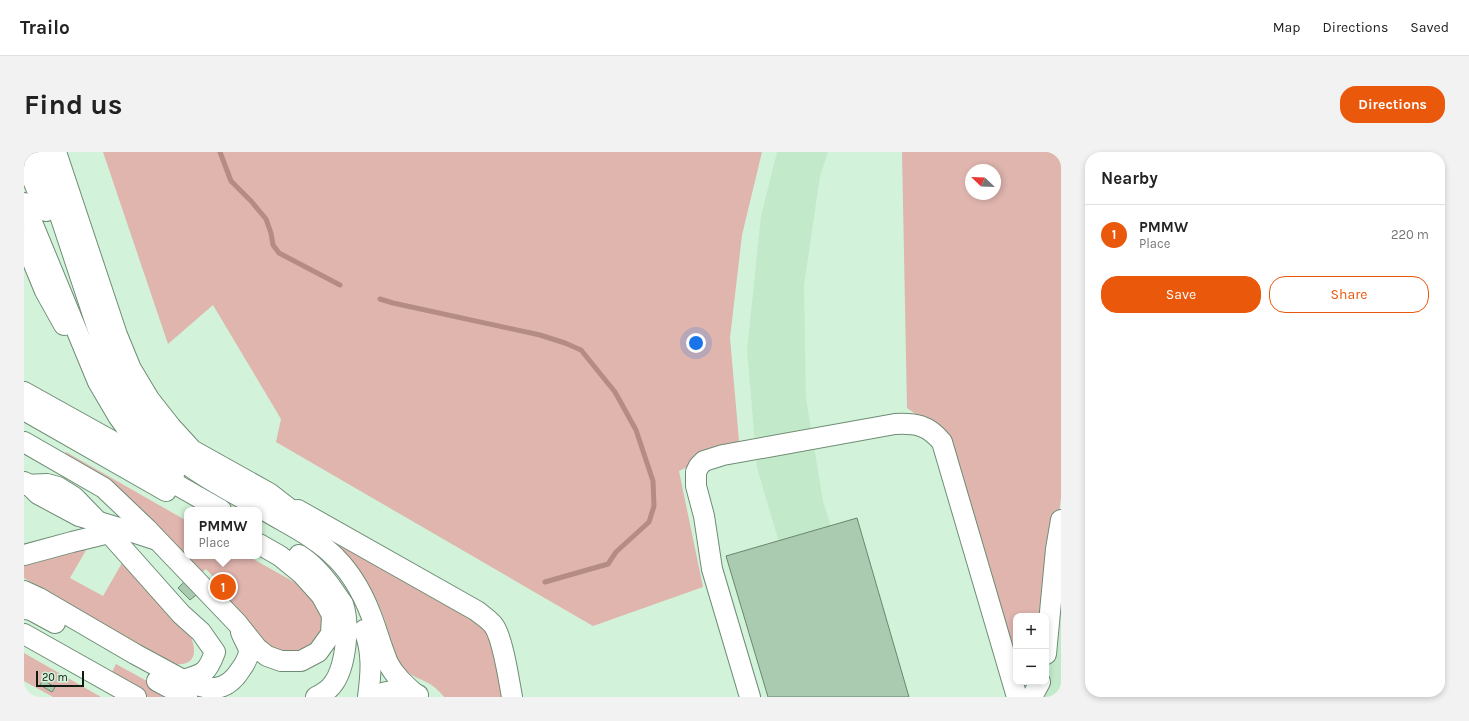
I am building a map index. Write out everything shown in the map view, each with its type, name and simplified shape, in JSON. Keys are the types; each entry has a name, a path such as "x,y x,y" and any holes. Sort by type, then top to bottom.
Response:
{"lane":[{"path":"38,152 104,351 115,376 129,401 159,440 194,470 258,507"},
{"path":"56,152 117,335 131,369 149,399 171,427 192,450 477,611 494,626 500,641 512,697"},
{"path":"24,159 94,318"},
{"path":"24,203 98,382"},
{"path":"24,240 45,291 118,416 133,437 152,457 174,475"},
{"path":"25,398 235,507"},
{"path":"25,398 194,507"},
{"path":"25,398 216,507"},
{"path":"750,697 712,569 704,516 696,486 696,472 699,466 704,461 723,455 895,424 918,424 936,435 942,442 1017,697"},
{"path":"24,442 104,488 158,541 237,623 258,648 268,656 281,661 301,661 318,652 331,634 332,615 321,595 302,574 280,556 262,546"},
{"path":"25,477 85,477"},
{"path":"25,477 58,487 74,497 104,528 181,614 201,632 215,652 211,663 203,674 185,688"},
{"path":"25,477 38,494 57,506 104,528"},
{"path":"269,493 296,514 336,558 349,575 367,605 389,664 398,678 418,695"},
{"path":"262,509 306,535 336,558"},
{"path":"1046,649 1056,549 1061,520"},
{"path":"262,522 302,548 327,567 354,607 369,643 371,679 368,697"},
{"path":"24,546 54,538 104,528 126,530 158,541"},
{"path":"24,555 72,542 104,528"},
{"path":"262,533 308,561 326,579 343,604 347,633 341,665 334,684 324,693 316,697"},
{"path":"262,541 284,546"},
{"path":"29,602 141,658 185,688 200,687 214,689 225,686 240,671 249,652 237,623"},
{"path":"24,634 136,697"},
{"path":"24,649 108,697"},
{"path":"1032,697 1038,685"},
{"path":"374,697 389,691 401,690 418,695"}],"shaded area":[{"path":"103,152 762,152 742,235 730,338 739,441 679,471 703,587 593,626 276,442 281,419 213,305 168,344"},
{"path":"777,152 828,152 820,177 804,285 806,398 823,501 884,697 825,697 757,468 747,350 761,216"},
{"path":"902,152 1061,152 1061,498 1045,613 1013,613 1013,650 942,433 907,408"},
{"path":"66,452 184,519 184,559 253,559 303,587 322,611 323,623 319,634 312,644 300,651 283,653 270,647 211,587 215,583 226,596 232,591 220,578 217,581 206,569 199,575 64,456"},
{"path":"334,540 477,622 485,629 490,638 504,697 444,697 433,686 413,676 405,670 396,656 381,610 370,588 350,559 333,542"},
{"path":"89,545 70,578 103,596 122,563 110,548 189,632 194,646 193,657 190,660 186,663 171,664 24,578 24,563"},
{"path":"1061,575 1061,697 1045,697 1047,685 1049,685 1049,675 1053,653"},
{"path":"24,653 101,697 53,697 24,681"},
{"path":"116,664 176,697 148,697 110,676"}],"building":[{"path":"857,518 909,697 768,697 726,556"},
{"path":"220,578 232,590 226,596 215,583"},
{"path":"184,582 196,595 190,600 178,588"},
{"path":"43,680 55,687 52,692 40,685"}],"waterway":[{"path":"220,152 231,181 266,219 273,245 279,253 340,285"},
{"path":"380,299 540,335 565,343 581,350 615,392 636,430 653,481 654,506 649,522 616,552 608,564 545,582"}],"place":[{"name":"PMMW","path":"223,587"}]}
